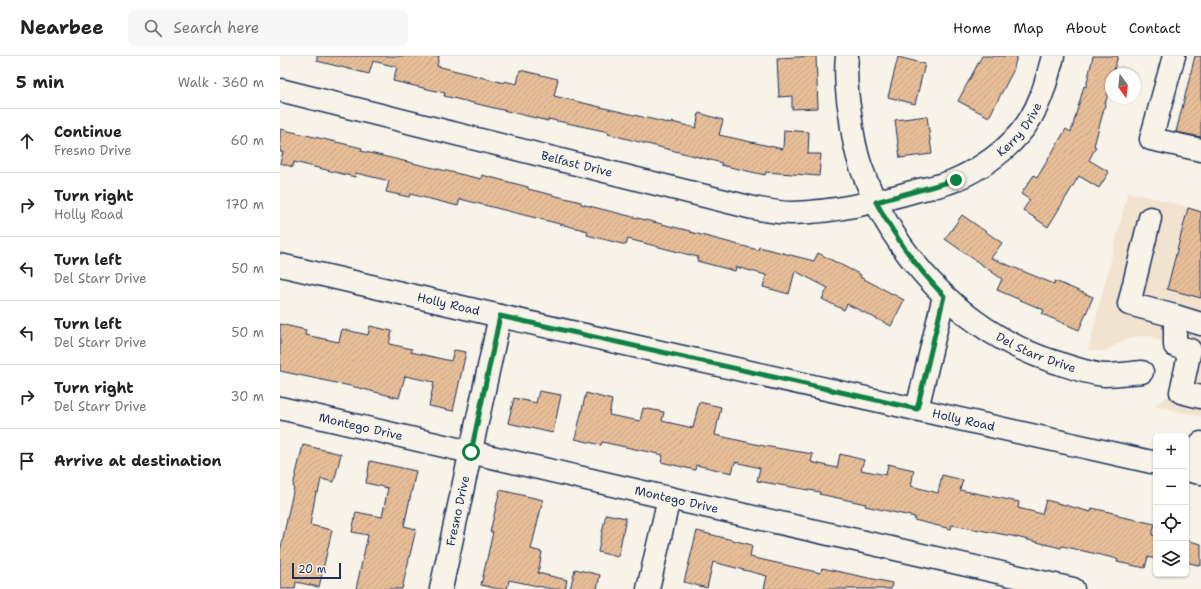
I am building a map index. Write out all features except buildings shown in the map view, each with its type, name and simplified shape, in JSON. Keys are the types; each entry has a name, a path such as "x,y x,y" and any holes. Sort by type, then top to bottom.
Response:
{"street":[{"name":"Del Starr Drive","path":"847,56 848,96 853,132 861,166 876,202 892,232 926,278 944,296 984,328 1041,358 1076,369 1105,374 1142,372"},
{"name":"Kerry Drive","path":"876,202 956,180 984,165 1005,150 1021,132 1038,106 1053,56"},
{"path":"1174,56 1151,139 1201,150"},
{"name":"Belfast Drive","path":"280,90 752,208 790,213 826,211 876,202"},
{"path":"1150,218 1129,304 1201,324"},
{"name":"Holly Road","path":"280,265 500,316 1153,462"},
{"path":"917,409 944,296"},
{"name":"Fresno Drive","path":"441,589 500,316"},
{"path":"1175,316 1175,346 1195,352 1181,392 1201,397"},
{"name":"Montego Drive","path":"280,408 1073,589"},
{"path":"1194,472 1201,443"},
{"path":"648,589 669,498"}],"shaded area":[{"path":"1128,192 1201,210 1201,417 1154,405 1172,394 1178,377 1176,359 1168,345 1153,337 1139,336 1128,338 1103,352 1088,350"}],"route":[{"path":"471,452 500,316 917,409 944,296 926,278 907,253 892,232 876,202 956,180"}]}
